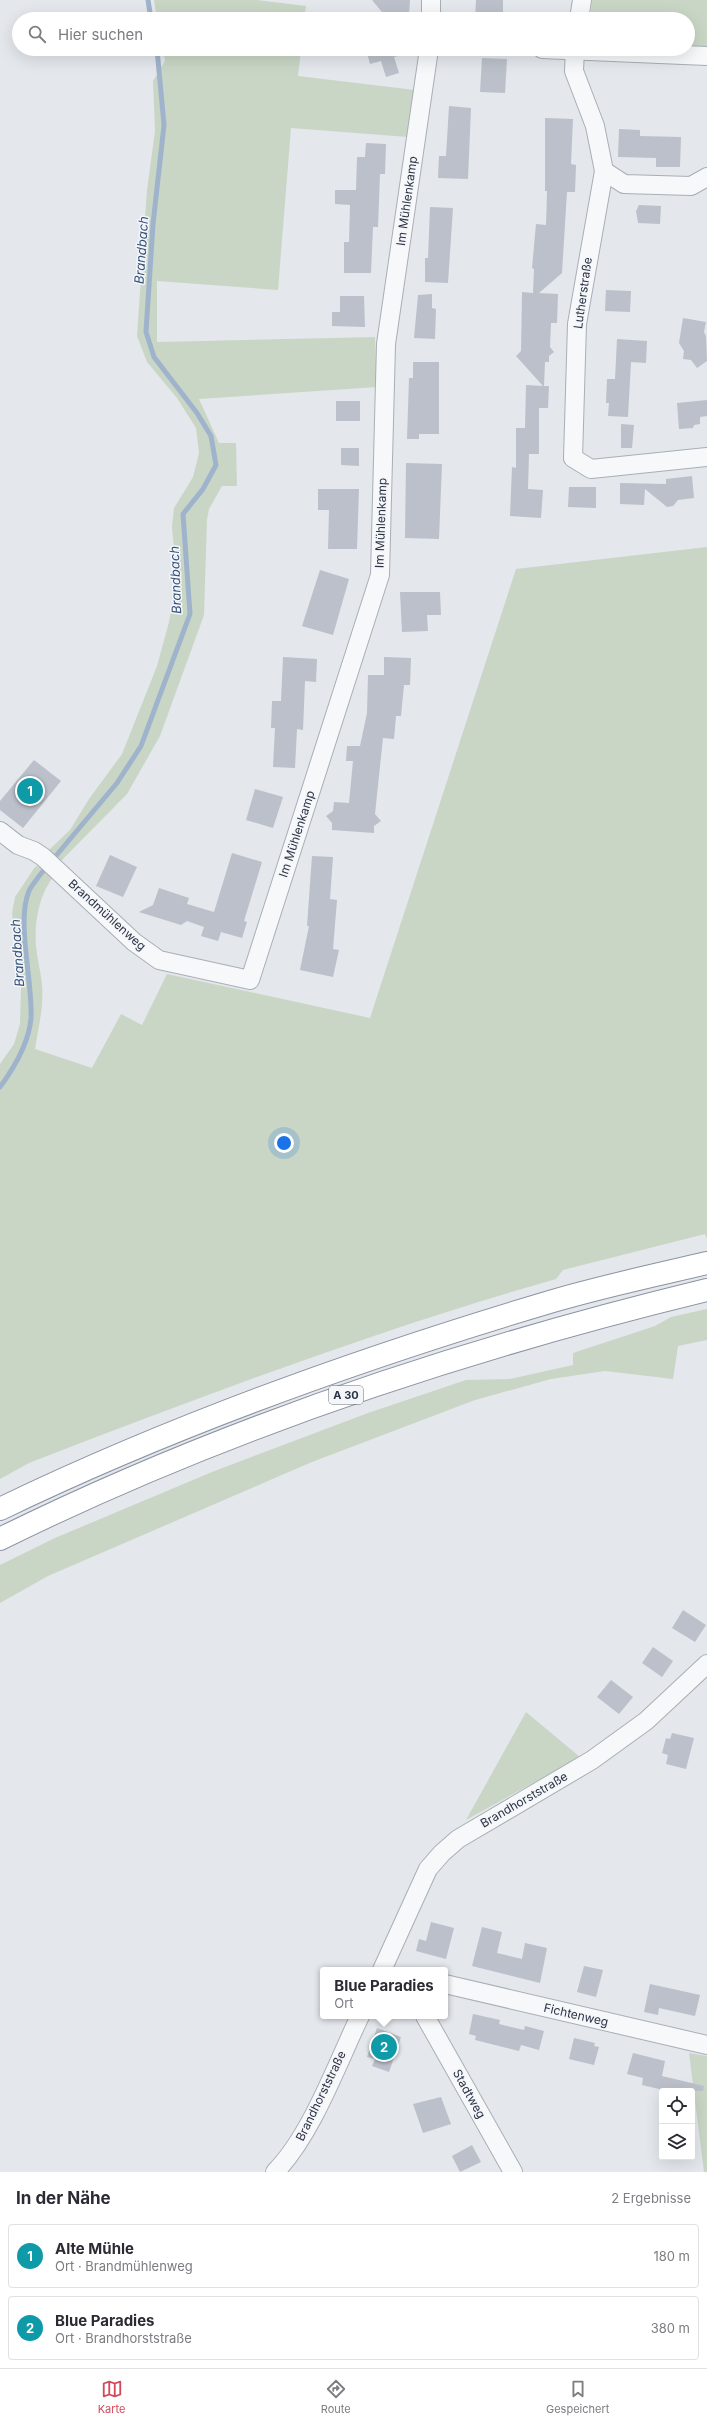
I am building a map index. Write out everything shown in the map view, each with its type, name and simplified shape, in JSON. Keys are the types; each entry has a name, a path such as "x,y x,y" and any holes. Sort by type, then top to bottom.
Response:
{"highway":[{"name":"A 30","path":"0,1509 208,1417 376,1356 555,1301 707,1263"},
{"name":"A 30","path":"0,1539 44,1517 216,1444 384,1381 617,1312 707,1290"}],"street":[{"path":"430,12 431,0"},
{"path":"580,12 582,0"},
{"path":"695,55 707,56"},
{"name":"Im Mühlenkamp","path":"250,980 380,575 386,344 428,56"},
{"name":"Lutherstraße","path":"575,56 574,71 595,126 604,171 577,324 573,458 591,469 707,457"},
{"path":"604,171 624,184 691,186 707,177"},
{"name":"Brandmühlenweg","path":"0,831 18,845 34,851 43,857 134,942 159,960 250,980"},
{"name":"Brandhorststraße","path":"388,1967 428,1869 442,1853 458,1839 592,1760 646,1721 707,1664"},
{"name":"Fichtenweg","path":"448,1985 707,2045"},
{"name":"Brandhorststraße","path":"275,2172 290,2157 307,2128 359,2019"},
{"name":"Stadtweg","path":"428,2019 514,2172"}],"green space":[{"path":"154,0 257,0 306,6 305,12 156,12"},
{"path":"592,0 707,0 707,49 695,48 695,12 591,12"},
{"path":"164,56 300,56 298,76 415,90 408,137 291,128 278,290 157,281 157,342 375,337 377,387 199,399 219,443 236,443 237,486 222,486 209,509 207,520 204,615 160,736 127,794 60,862 49,850 70,830 89,799 122,754 157,666 169,622 177,581 172,527 174,508 193,477 199,453 196,428 177,398 147,362 137,336 147,190 155,131 153,81 165,61"},
{"path":"707,547 707,1239 705,1234 563,1270 556,1279 356,1342 159,1413 29,1463 0,1479 0,1064 14,1044 20,1024 21,987 12,913 15,897 35,867 42,865 54,876 41,900 37,918 36,946 42,993 35,1049 92,1068 121,1014 142,1025 167,974 370,1018 516,569"},
{"path":"707,1309 707,1340 678,1346 673,1379 605,1371 551,1379 475,1400 312,1462 48,1576 0,1603 0,1565 55,1538 212,1472 368,1413 466,1380 510,1379 573,1365 573,1353 655,1326 671,1317"},
{"path":"526,1712 580,1757 466,1820"},
{"path":"689,2053 707,2056 707,2172 704,2172 695,2101 695,2088 693,2088"}],"building":[{"path":"372,0 410,0 409,12 382,12"},
{"path":"476,0 503,0 503,12 475,12"},
{"path":"368,56 398,56 394,57 399,73 386,77 381,61 370,64"},
{"path":"482,58 507,59 505,93 480,92"},
{"path":"449,106 471,108 468,179 438,178 439,156 446,156"},
{"path":"545,118 573,119 571,164 576,165 575,192 567,192 562,273 539,293 558,294 557,323 551,323 550,347 554,352 549,356 549,362 545,362 544,386 549,386 548,408 539,408 539,454 529,454 528,489 543,490 541,518 510,516 512,467 516,468 516,428 525,428 526,385 543,386 516,356 521,351 522,292 533,293 534,269 532,268 536,224 546,225 547,191 545,191"},
{"path":"619,129 640,130 640,136 681,137 680,167 656,167 656,158 618,157"},
{"path":"366,143 386,144 385,174 380,174 378,227 373,227 371,273 344,273 344,242 349,242 350,205 335,204 335,190 356,190 357,157 365,157"},
{"path":"639,205 661,206 660,224 638,223 636,211"},
{"path":"430,207 453,208 448,283 425,282 425,258 428,258"},
{"path":"606,290 631,291 630,312 605,311"},
{"path":"432,294 432,308 436,309 435,339 414,338 418,295"},
{"path":"340,296 364,296 365,327 332,326 332,312 340,312"},
{"path":"683,318 706,322 704,332 706,336 707,361 697,368 691,360 683,359 684,351 679,343"},
{"path":"617,339 647,341 646,363 631,362 628,417 608,416 609,403 606,403 607,379 615,379"},
{"path":"413,362 439,362 439,434 419,434 419,439 407,439 409,378 413,378"},
{"path":"707,400 707,416 700,417 700,424 694,425 693,428 679,429 677,403"},
{"path":"336,401 360,401 360,421 336,421"},
{"path":"621,424 634,425 632,448 621,448"},
{"path":"341,448 359,448 359,466 341,465"},
{"path":"406,463 442,464 439,539 405,538"},
{"path":"692,476 694,498 678,500 673,506 667,507 645,489 644,505 620,504 620,483 666,484 666,479"},
{"path":"569,487 596,487 596,508 568,507"},
{"path":"318,489 359,489 357,549 328,549 329,510 318,510"},
{"path":"320,570 349,579 333,635 302,626"},
{"path":"400,592 440,592 441,615 427,615 428,631 402,632"},
{"path":"283,657 317,659 316,682 305,681 303,730 297,729 295,768 273,767 275,728 271,728 272,701 281,701"},
{"path":"384,657 411,658 410,685 404,685 401,716 396,716 394,739 383,738 375,814 381,821 374,826 374,833 332,830 332,823 326,816 333,811 334,802 349,803 353,761 346,761 347,746 360,746 367,713 368,675 384,675"},
{"path":"34,760 61,781 23,828 0,810 0,801"},
{"path":"255,789 283,797 273,828 246,820"},
{"path":"232,853 262,862 244,921 247,922 242,938 221,932 218,941 201,936 204,927 187,921 181,925 139,912 153,905 159,888 189,898 187,904 214,912"},
{"path":"110,855 137,867 123,897 96,886"},
{"path":"312,856 333,857 330,899 337,900 333,949 339,950 333,977 300,970 309,926 307,926"},
{"path":"683,1610 706,1625 695,1642 672,1628"},
{"path":"653,1647 673,1661 662,1677 642,1663"},
{"path":"611,1680 633,1697 619,1714 597,1697"},
{"path":"672,1733 694,1738 686,1769 666,1764 668,1755 662,1753 666,1738 670,1739"},
{"path":"431,1922 454,1928 446,1959 416,1951 419,1939 426,1941"},
{"path":"482,1927 502,1932 497,1953 522,1959 525,1943 547,1948 540,1983 472,1966"},
{"path":"584,1966 603,1970 596,1997 577,1992"},
{"path":"650,1984 700,1995 695,2016 659,2008 658,2015 644,2012"},
{"path":"473,2014 500,2020 499,2024 524,2030 525,2026 544,2031 539,2050 521,2045 519,2051 475,2040 476,2036 469,2034"},
{"path":"377,2028 401,2037 389,2072 372,2066 375,2059 367,2057"},
{"path":"574,2038 595,2043 594,2046 599,2047 594,2065 569,2059"},
{"path":"633,2053 665,2061 662,2076 704,2086 703,2091 695,2091 695,2088 659,2089 642,2085 643,2078 627,2074"},
{"path":"441,2097 451,2124 423,2133 413,2104"},
{"path":"472,2145 481,2162 460,2172 452,2156"}],"waterway":[{"name":"Brandbach","path":"148,0 150,12"},
{"name":"Brandbach","path":"0,1087 20,1054 30,1027 31,1003 24,935 25,904 29,891 39,876 117,783 141,746 190,614 183,514 203,489 216,465 211,436 197,413 154,357 146,332 153,224 164,125 158,56"}],"place":[{"name":"Alte Mühle","path":"30,791"},
{"name":"Blue Paradies","path":"384,2047"}]}
